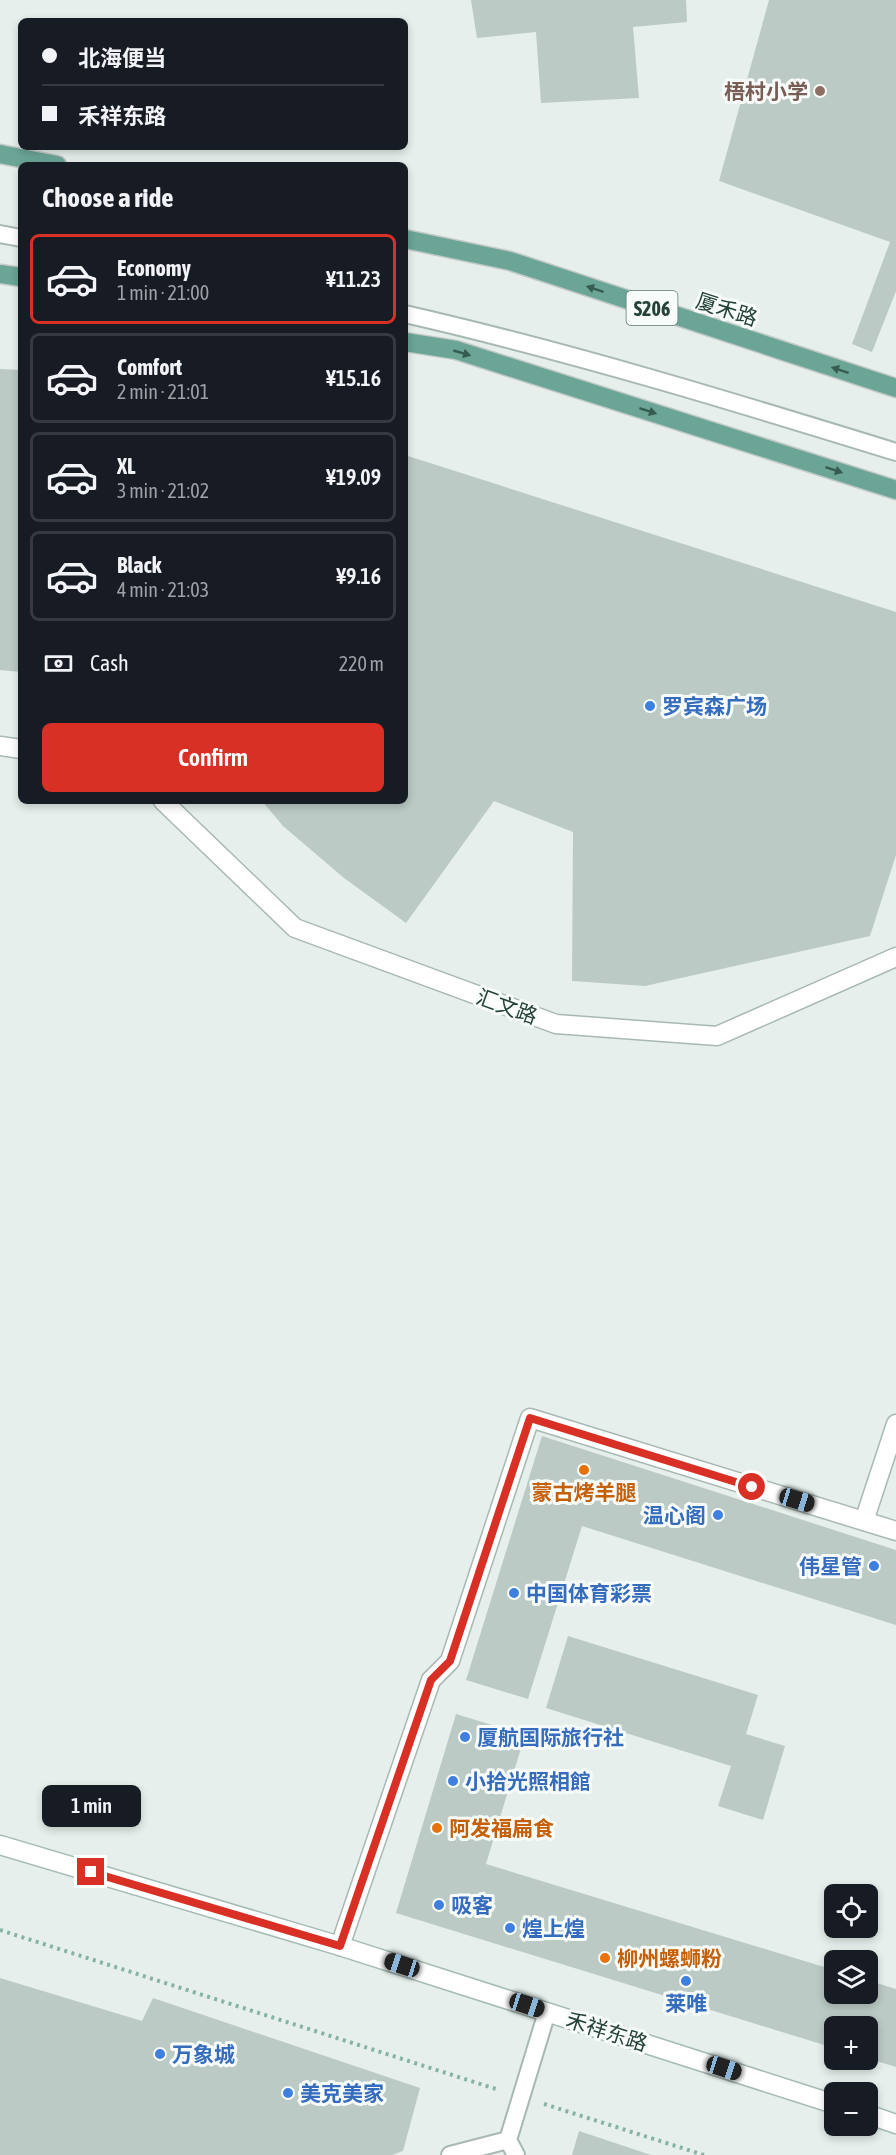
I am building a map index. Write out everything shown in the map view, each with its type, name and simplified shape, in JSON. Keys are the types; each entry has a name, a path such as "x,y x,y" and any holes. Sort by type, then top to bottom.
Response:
{"main road":[{"path":"0,154 41,162"},
{"name":"厦禾路","path":"408,239 510,261 896,388"},
{"path":"0,273 18,276"},
{"path":"408,342 456,350 896,490"}],"street":[{"path":"0,746 18,749"},
{"name":"汇文路","path":"166,804 295,928 555,1024 717,1036 896,957"},
{"path":"340,1946 431,1680 450,1661 530,1418 896,1531"},
{"path":"864,1521 896,1424"},
{"name":"禾祥东路","path":"0,1845 340,1946 824,2101"},
{"path":"878,2118 896,2124"}],"lane":[{"path":"0,234 18,237"},
{"path":"408,315 520,341 735,402 896,453"},
{"path":"450,2155 512,2148 521,2097 547,2012"}],"path":[{"path":"0,1930 704,2155"}],"building":[{"path":"471,0 686,0 687,22 633,27 639,98 541,103 536,32 477,38"},
{"name":"梧村小学","path":"769,0 896,0 896,291 872,352 852,344 890,242 719,181"},
{"path":"0,369 18,370 18,672 0,670"},
{"name":"罗宾森广场","path":"408,456 896,612 896,855 870,936 645,986 572,981 573,832 494,801 406,923 344,878 283,826 265,804 408,804"},
{"path":"542,1436 896,1550 896,1625 582,1526 528,1699 466,1680"},
{"path":"568,1636 758,1695 746,1734 785,1746 763,1820 718,1806 731,1766 546,1708"},
{"path":"456,1714 525,1735 486,1864 824,1967 824,2004 878,2004 878,1983 896,1989 896,2067 878,2061 878,2016 824,2016 824,2045 396,1913"},
{"name":"万象城","path":"0,1978 142,2021 153,1998 420,2088 403,2151 392,2155 0,2155"},
{"path":"579,2131 651,2155 572,2155"}],"place":[{"name":"梧村小学","path":"820,91"},
{"name":"罗宾森广场","path":"650,706"},
{"name":"蒙古烤羊腿","path":"584,1470"},
{"name":"温心阁","path":"718,1515"},
{"name":"伟星管","path":"874,1566"},
{"name":"中国体育彩票","path":"514,1593"},
{"name":"厦航国际旅行社","path":"465,1737"},
{"name":"小拾光照相館","path":"453,1781"},
{"name":"阿发福扁食","path":"437,1828"},
{"name":"吸客","path":"439,1905"},
{"name":"煌上煌","path":"510,1928"},
{"name":"柳州螺蛳粉","path":"605,1958"},
{"name":"莱唯","path":"686,1981"},
{"name":"万象城","path":"160,2054"},
{"name":"美克美家","path":"288,2093"}],"route":[{"path":"91,1872 340,1946 431,1680 450,1661 530,1418 752,1487"}]}
